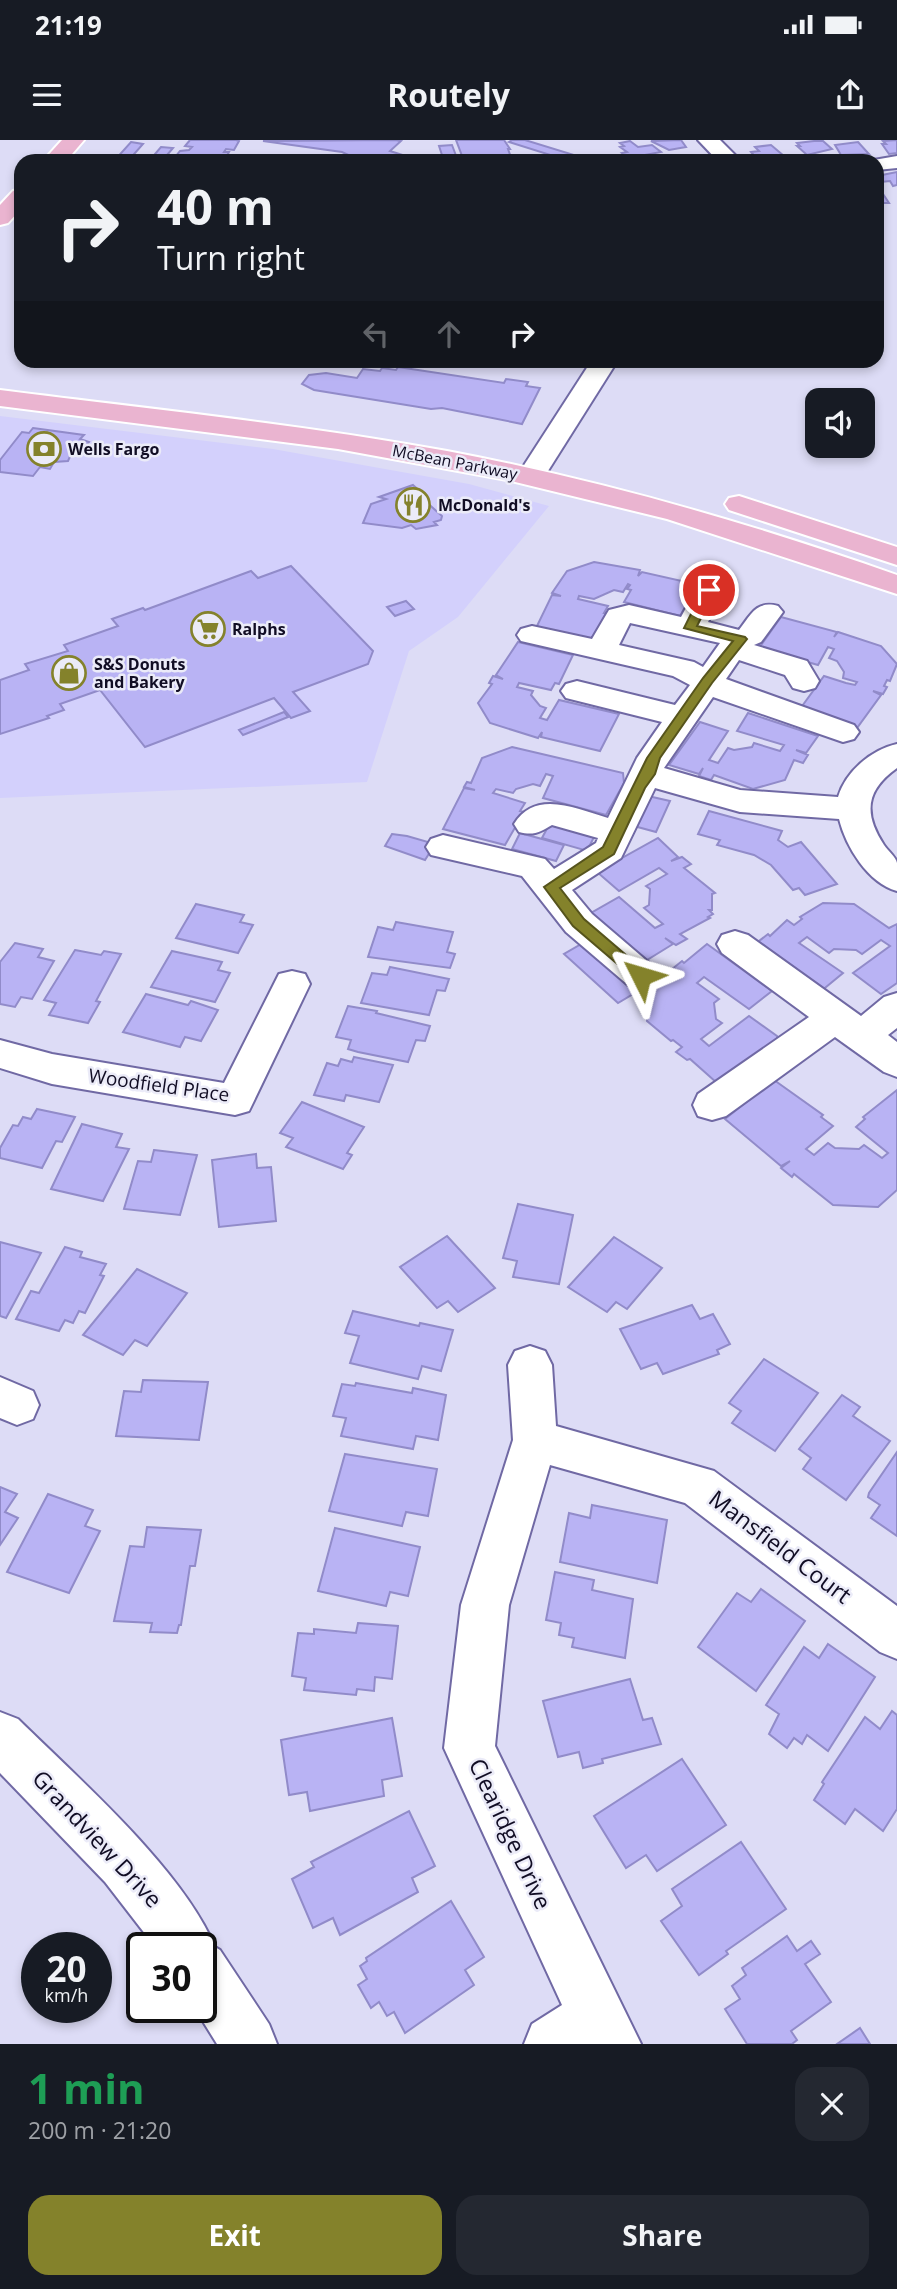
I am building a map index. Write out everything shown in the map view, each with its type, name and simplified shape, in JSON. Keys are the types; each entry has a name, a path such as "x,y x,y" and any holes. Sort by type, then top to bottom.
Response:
{"main road":[{"path":"61,154 74,140"},
{"path":"0,218 14,203"},
{"path":"0,374 368,421"},
{"name":"McBean Parkway","path":"0,398 327,439 531,476 732,529 897,585"},
{"path":"714,496 897,556"}],"street":[{"path":"708,140 723,154"},
{"path":"531,476 600,368"},
{"path":"690,628 709,590"},
{"path":"551,887 609,850 638,787 648,774 653,758 707,681 737,644 750,636 768,612"},
{"path":"601,651 619,616 629,614 690,628 737,644 796,668 804,681"},
{"path":"532,635 683,669 725,691 843,732"},
{"path":"577,691 681,717"},
{"path":"897,754 875,766 858,785 851,809 857,829 872,854 897,879"},
{"path":"648,774 712,795 740,801 851,809"},
{"path":"531,824 541,815 552,814 619,832"},
{"path":"443,847 533,867 579,923 641,976"},
{"path":"736,944 897,1062"},
{"name":"Woodfield Place","path":"0,1054 52,1069 235,1100 292,984"},
{"path":"712,1105 849,1026 897,1007"},
{"name":"Clearidge Drive","path":"530,1364 535,1440 485,1605 469,1748 587,2035"},
{"name":"Mansfield Court","path":"535,1440 698,1486 897,1635"},
{"name":"Grandview Drive","path":"0,1737 96,1833 164,1911 178,1932"},
{"path":"217,1994 249,2044"}],"shaded area":[{"path":"0,416 273,449 469,484 549,506 458,617 409,651 367,782 0,798"}],"building":[{"path":"190,140 239,141 234,150 226,149 224,152 229,152 228,154 178,154 192,147 185,146"},
{"path":"456,140 504,140 510,149 510,154 461,154"},
{"path":"525,140 571,154 547,154 509,142"},
{"path":"681,140 686,147 669,150 651,141"},
{"path":"897,140 897,153 889,154 882,144 886,144 883,141"},
{"path":"263,141 401,141 390,151 400,154 346,154"},
{"path":"630,141 638,147 652,145 661,152 623,154 627,152 620,147 624,146 620,143"},
{"path":"823,141 832,149 806,154 797,143"},
{"path":"131,142 143,144 134,154 120,154"},
{"path":"858,142 869,154 840,154 835,145"},
{"path":"452,145 455,154 442,154 439,146"},
{"path":"771,145 782,154 753,154 751,152 759,151 755,147"},
{"path":"161,147 173,148 168,154 155,154"},
{"path":"897,172 897,185 893,186 890,181 884,182 884,175"},
{"path":"405,368 504,383 506,379 528,382 526,386 540,388 522,424 442,408 431,409 314,390 302,384 309,375 326,373 357,378 363,369"},
{"path":"33,428 84,435 80,439 89,442 82,451 72,452 68,461 54,462 50,469 40,467 33,476 0,472 0,460 22,432 29,433"},
{"path":"413,485 423,494 421,495 426,499 424,500 442,516 441,520 434,522 437,525 416,529 411,525 402,528 363,523 371,504 386,499 379,497"},
{"path":"594,562 640,570 638,576 642,572 695,584 694,591 680,616 624,602 631,590 627,589 630,585 628,584 623,592 614,590 594,599 579,596 578,599 608,606 604,613 607,613 591,640 536,628 552,595 561,596 552,593 567,571"},
{"path":"291,566 373,651 368,664 293,692 310,711 291,718 274,698 145,747 100,690 60,704 64,710 47,716 49,718 0,734 0,680 29,670 25,664 68,651 64,645 118,626 112,619 143,608 145,610 251,571 258,578"},
{"path":"406,601 414,609 395,616 387,607"},
{"path":"781,617 837,632 834,637 838,632 881,646 897,664 890,681 887,680 884,686 887,687 883,694 873,691 881,695 857,728 800,709 824,676 855,685 857,682 843,678 844,672 837,661 829,658 834,649 828,647 818,665 759,648"},
{"path":"518,642 573,655 559,684 555,683 551,690 519,683 517,687 533,691 531,695 540,706 546,708 540,718 547,720 559,700 619,714 600,751 541,737 542,732 538,738 490,723 478,703 492,684 489,683 493,676 503,679 496,675"},
{"path":"284,712 288,717 243,735 239,730"},
{"path":"748,713 818,736 806,753 796,750 808,755 803,763 794,760 785,780 753,789 714,775 711,780 699,776 703,768 699,774 669,765 700,722 728,731 709,760 718,763 728,748 734,750 752,747 754,743 780,751 784,745 737,731"},
{"path":"512,747 623,773 624,783 606,815 543,798 553,776 546,774 540,786 533,784 516,789 513,793 496,789 493,793 525,803 520,811 524,812 505,845 443,829 464,788 475,790 464,787 467,782 471,783 482,758"},
{"path":"648,796 670,801 656,832 634,826"},
{"path":"709,811 782,831 778,840 788,847 801,842 837,884 805,895 799,888 793,890 771,865 754,855 717,845 720,840 698,834"},
{"path":"550,823 595,835 584,850 542,838"},
{"path":"520,833 564,845 556,861 512,849"},
{"path":"392,834 435,844 425,860 385,846"},
{"path":"658,838 678,857 671,861 682,857 691,864 684,868 715,893 712,894 712,910 709,910 713,914 708,917 710,918 680,934 687,939 676,945 665,938 673,944 647,960 591,913 619,897 655,928 663,924 644,908 649,905 650,889 646,886 667,874 659,868 619,891 597,872"},
{"path":"823,903 854,904 889,928 897,924 897,983 881,994 853,973 890,946 881,940 862,954 856,950 834,949 829,953 807,937 799,943 843,973 820,992 754,945 768,934 770,936 787,920 794,925 802,919 800,917"},
{"path":"196,904 244,915 240,922 253,925 238,953 176,938"},
{"path":"396,922 453,932 447,952 455,954 450,968 368,957 378,927 393,930"},
{"path":"15,943 43,949 38,957 54,961 32,999 21,997 15,1007 0,1004 0,962"},
{"path":"583,943 638,991 618,1003 564,954"},
{"path":"707,944 772,991 749,1009 704,977 697,983 719,999 714,1003 716,1019 722,1023 701,1039 709,1046 749,1016 777,1036 777,1039 717,1083 690,1059 687,1060 676,1052 682,1047 647,1021 650,991 679,973 672,969"},
{"path":"75,950 101,955 104,951 121,954 96,1001 100,1002 88,1023 49,1015 56,1003 44,1000"},
{"path":"172,951 222,962 218,970 230,973 215,1002 151,987"},
{"path":"390,967 449,979 445,991 437,990 429,1015 361,1003 372,973 387,975"},
{"path":"146,994 188,1005 191,1001 218,1010 201,1041 185,1037 180,1047 123,1032"},
{"path":"348,1006 430,1026 425,1041 416,1040 408,1062 348,1049 351,1040 336,1037"},
{"path":"354,1057 393,1065 379,1102 346,1095 344,1101 314,1095 327,1063 338,1066 341,1059 352,1062"},
{"path":"774,1080 823,1115 821,1117 833,1126 806,1149 814,1155 828,1143 835,1148 859,1149 864,1145 882,1158 888,1153 856,1127 865,1119 863,1117 897,1090 897,1190 878,1207 833,1205 794,1174 792,1177 781,1168 790,1161 781,1166 725,1119"},
{"path":"302,1102 364,1127 347,1153 352,1155 343,1169 286,1147 293,1138 280,1133"},
{"path":"37,1109 75,1117 62,1142 56,1141 42,1168 0,1158 0,1148 13,1125 18,1126 23,1117 31,1119"},
{"path":"82,1124 122,1134 116,1147 129,1149 103,1201 51,1189"},
{"path":"154,1150 197,1155 180,1215 124,1209 138,1161 151,1162"},
{"path":"256,1154 257,1168 271,1167 276,1221 219,1227 212,1160"},
{"path":"518,1204 573,1215 559,1284 513,1277 517,1261 503,1258"},
{"path":"447,1236 495,1288 458,1312 448,1301 437,1308 400,1267"},
{"path":"614,1237 662,1268 627,1309 616,1302 607,1312 568,1287"},
{"path":"0,1242 41,1253 6,1318 0,1316"},
{"path":"65,1247 82,1252 80,1257 106,1264 100,1275 104,1276 85,1313 79,1311 73,1323 65,1320 59,1331 16,1319 31,1291 39,1293"},
{"path":"137,1269 187,1293 147,1346 135,1340 123,1355 83,1335"},
{"path":"692,1305 700,1319 713,1314 730,1344 717,1350 719,1354 663,1374 657,1363 641,1369 620,1329"},
{"path":"353,1311 419,1326 420,1323 453,1330 441,1371 422,1366 418,1379 350,1363 359,1336 345,1333"},
{"path":"764,1359 818,1393 775,1451 732,1423 741,1411 729,1403"},
{"path":"143,1380 208,1382 199,1440 116,1436 124,1391 141,1392"},
{"path":"356,1383 412,1393 413,1388 446,1395 438,1440 416,1436 413,1449 341,1436 346,1418 333,1416 342,1384 355,1386"},
{"path":"842,1395 860,1407 853,1416 890,1441 846,1500 803,1469 811,1458 799,1449"},
{"path":"897,1452 897,1536 871,1518 880,1505 868,1497"},
{"path":"345,1454 437,1469 428,1516 406,1512 402,1526 329,1511"},
{"path":"0,1487 17,1494 5,1512 18,1518 0,1545"},
{"path":"48,1494 93,1510 85,1526 100,1531 69,1593 7,1572"},
{"path":"592,1505 667,1520 657,1583 560,1562 569,1513 590,1518"},
{"path":"147,1527 201,1530 195,1566 190,1566 181,1625 177,1633 150,1632 152,1623 114,1621 130,1546 144,1547"},
{"path":"335,1528 420,1547 408,1596 390,1592 386,1606 318,1591"},
{"path":"555,1572 594,1580 592,1590 633,1599 625,1658 572,1647 574,1638 559,1635 561,1623 546,1620"},
{"path":"761,1589 805,1621 756,1691 698,1647 737,1593 751,1602"},
{"path":"358,1623 398,1626 392,1679 375,1677 374,1691 357,1689 356,1695 304,1690 306,1678 292,1676 298,1633 314,1634 314,1629 356,1633"},
{"path":"828,1644 875,1677 828,1751 807,1735 802,1744 794,1738 787,1748 769,1734 779,1714 766,1705 804,1647 819,1658"},
{"path":"630,1679 643,1720 652,1718 661,1744 602,1759 603,1763 583,1768 579,1752 558,1757 543,1701"},
{"path":"892,1711 897,1715 897,1809 883,1831 855,1809 845,1824 814,1800 824,1784 822,1782 865,1717 880,1729"},
{"path":"392,1718 402,1776 382,1780 384,1796 310,1811 307,1792 289,1795 281,1740"},
{"path":"682,1759 726,1825 657,1871 646,1855 626,1868 594,1816"},
{"path":"409,1811 435,1866 412,1878 418,1892 340,1935 333,1918 313,1928 292,1879 314,1867 311,1862"},
{"path":"741,1842 786,1909 726,1951 728,1954 699,1975 661,1921 682,1906 672,1889"},
{"path":"451,1901 484,1957 465,1970 474,1985 405,2033 394,2012 387,2016 379,2002 371,2008 358,1985 367,1979 360,1966 367,1961 366,1958"},
{"path":"787,1936 797,1951 811,1941 820,1954 805,1964 831,2002 791,2031 797,2040 792,2044 747,2044 725,2009 740,1999 732,1986 746,1975 742,1968"},
{"path":"860,2028 870,2044 837,2044"}],"place":[{"name":"Wells Fargo","path":"44,449"},
{"name":"McDonald's","path":"413,505"},
{"name":"Ralphs","path":"208,629"},
{"name":"S&S Donuts and Bakery","path":"69,673"}],"route":[{"path":"641,976 579,923 551,887 609,850 638,787 648,774 653,758 707,681 741,639 690,628 709,590"}]}
